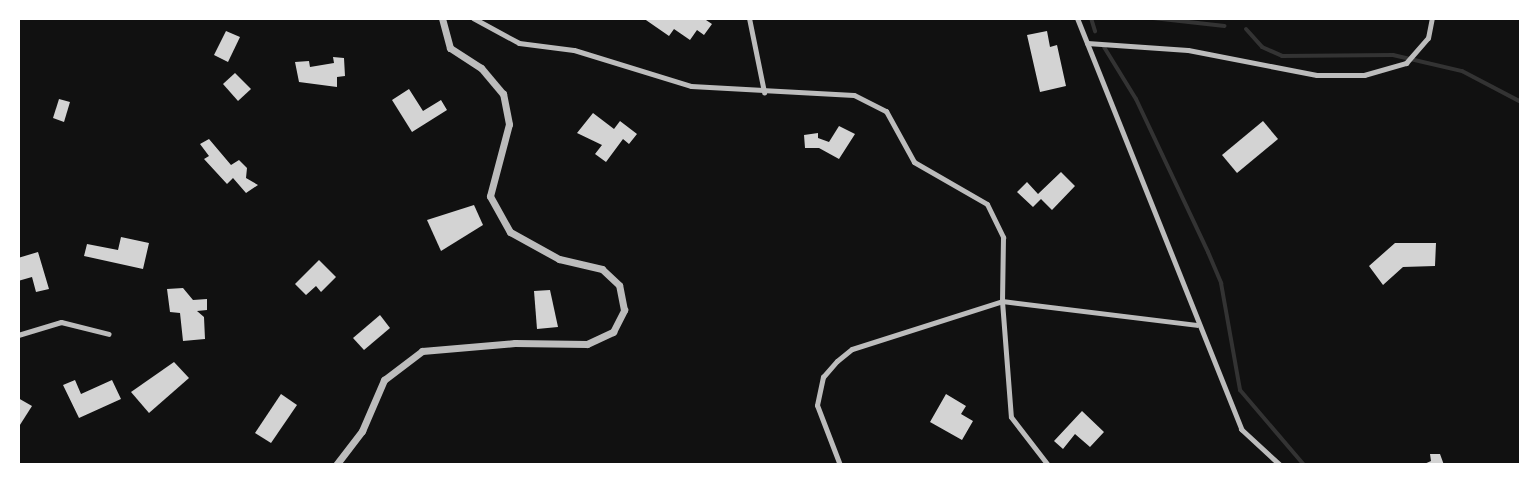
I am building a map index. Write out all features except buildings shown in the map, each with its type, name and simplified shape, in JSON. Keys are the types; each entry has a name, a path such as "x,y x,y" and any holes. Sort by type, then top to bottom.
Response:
{"street":[{"path":"336,465 362,430 384,380 423,351 515,343 587,344 613,332 624,310 619,285 602,268 559,259 510,232 490,196 509,124 503,94 481,68 450,48 442,18"},
{"path":"473,18 519,43 574,50 691,86 764,92 854,95 886,111 914,162 987,204 1003,237 1002,301 1011,417 1048,465"},
{"path":"748,18 764,92"},
{"path":"1077,18 1197,325 1241,429 1280,465"},
{"path":"1087,43 1188,50 1317,75 1364,75 1406,63 1428,38 1432,18"},
{"path":"840,465 817,405 823,377 852,349 1002,301 1197,325"},
{"path":"18,335 61,322 108,334"}],"waterway":[{"path":"1091,18 1095,31"},
{"path":"1153,18 1225,26"},
{"path":"1246,29 1262,47 1282,56 1393,55 1462,71 1521,102"},
{"path":"1104,47 1136,99 1221,283 1240,390 1304,465"}]}
